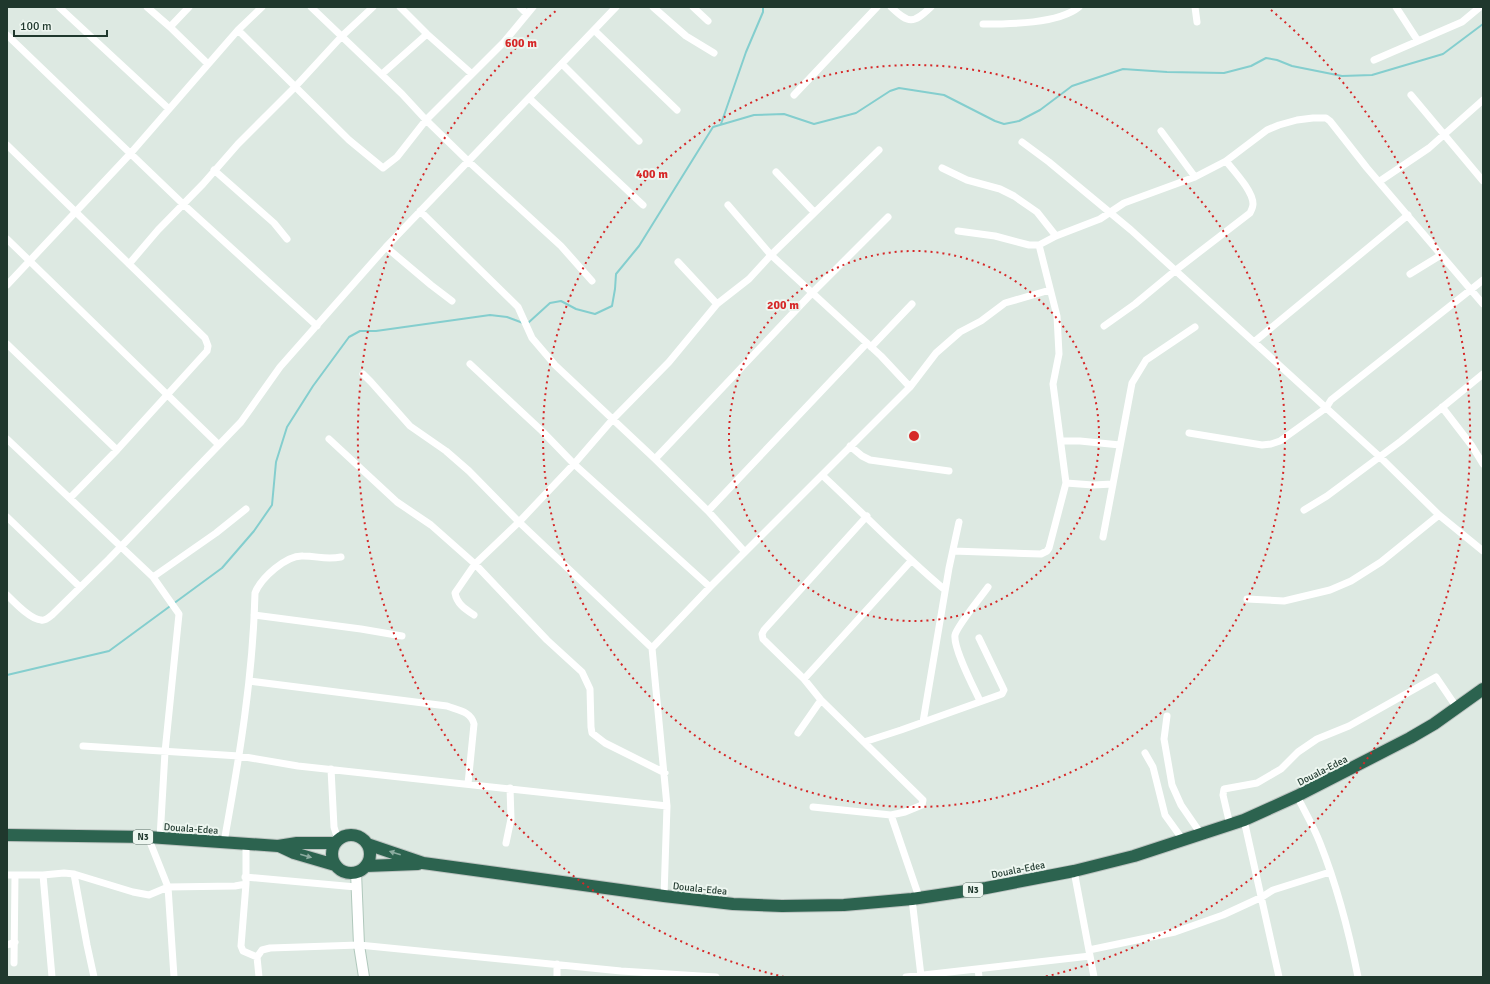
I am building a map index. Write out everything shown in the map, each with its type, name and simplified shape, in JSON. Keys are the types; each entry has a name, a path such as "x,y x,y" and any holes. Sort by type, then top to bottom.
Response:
{"highway":[{"name":"Douala-Edea","path":"367,844 423,863 664,896 734,904 782,906 844,905 915,898 986,888 1134,856 1244,820 1297,796 1410,738 1457,708 1483,689"},
{"name":"Douala-Edea","path":"7,835 148,837 278,846 297,843 337,842"},
{"name":"N3","path":"337,842 345,836 354,836 361,838 367,844"},
{"path":"335,864 332,854 337,842"},
{"path":"361,869 369,859 370,851 367,844"},
{"name":"Douala-Edea","path":"278,846 294,853 335,864"},
{"name":"Douala-Edea","path":"361,869 423,863"},
{"name":"N3","path":"335,864 344,872 361,869"}],"main road":[{"path":"361,869 356,887 359,945 364,977"}],"street":[{"path":"59,7 169,109"},
{"path":"147,7 208,64"},
{"path":"170,27 189,7"},
{"path":"7,285 130,154 238,30 262,7"},
{"path":"311,7 382,74 468,161 561,246 592,281"},
{"path":"129,264 158,230 203,184 238,144 295,87 342,36 373,7"},
{"path":"400,7 427,34 472,74"},
{"path":"520,7 527,14"},
{"path":"238,30 349,140 383,168 397,157 426,120 504,42 533,7"},
{"path":"7,595 30,616 41,621 52,615 241,422 280,367 386,247 616,7"},
{"path":"653,7 686,36 714,53"},
{"path":"693,7 708,21"},
{"path":"794,95 877,7"},
{"path":"891,7 903,18 913,20 922,15 931,7"},
{"path":"983,24 1013,24 1057,17 1071,13 1079,7"},
{"path":"1195,7 1197,22"},
{"path":"1396,7 1418,41"},
{"path":"1374,60 1410,43 1462,22 1480,7"},
{"path":"594,30 677,110"},
{"path":"382,74 427,34"},
{"path":"7,35 183,204 317,326"},
{"path":"562,64 639,141"},
{"path":"1412,95 1483,181"},
{"path":"529,98 643,205"},
{"path":"1380,181 1429,148 1444,133 1483,100"},
{"path":"958,231 995,236 1029,245 1039,245 1056,236 1100,219 1124,203 1195,177 1226,161 1268,130 1279,125 1297,120 1321,117 1330,121 1367,168 1380,181 1483,304"},
{"path":"1161,131 1195,177"},
{"path":"1022,142 1110,212 1176,270 1380,457 1439,515 1483,551"},
{"path":"7,146 205,338 208,343 207,351 117,450 70,498"},
{"path":"474,615 462,606 457,600 455,593 475,564 519,522 574,464 613,419 669,362 717,304 749,279 814,212 879,150"},
{"path":"1104,326 1135,304 1176,270 1250,213 1253,205 1251,198 1244,184 1226,161"},
{"path":"942,168 967,180 1000,189 1014,196 1037,212 1056,236"},
{"path":"214,170 274,222 287,239"},
{"path":"776,172 814,212"},
{"path":"728,205 771,255 881,356 910,387"},
{"path":"420,211 518,307 532,338 555,365 708,511 745,552"},
{"path":"1254,342 1408,215"},
{"path":"655,459 812,293 888,217"},
{"path":"7,239 218,444"},
{"path":"952,551 1044,553 1049,548 1066,483 1053,384 1059,354 1057,316 1039,245"},
{"path":"386,247 452,302"},
{"path":"1410,274 1441,255"},
{"path":"678,262 717,304"},
{"path":"1189,433 1227,440 1271,444 1280,441 1326,408 1331,400 1483,280"},
{"path":"652,648 710,587 910,387 936,353 960,332 981,322 1005,303 1050,290"},
{"path":"708,511 869,345 912,304"},
{"path":"1103,537 1132,382 1146,360 1195,327"},
{"path":"7,344 117,450"},
{"path":"470,364 542,431 574,464 710,587"},
{"path":"362,374 410,426 446,451 469,471 519,522 652,648 667,806 664,896"},
{"path":"1304,510 1328,496 1380,457 1483,374"},
{"path":"1442,407 1472,446 1483,464"},
{"path":"7,439 153,577 179,614 165,752 160,838"},
{"path":"329,439 397,502 431,525 475,564 547,640 582,672 590,689 592,733 606,743 665,773"},
{"path":"1061,441 1080,441 1120,445"},
{"path":"850,446 862,456 870,460 949,472"},
{"path":"822,475 867,516 911,561 945,590"},
{"path":"1066,483 1093,485 1113,484"},
{"path":"153,577 216,533 246,509"},
{"path":"1247,599 1284,600 1330,590 1351,582 1381,562 1439,515"},
{"path":"813,808 891,815 905,812 922,805 923,800 821,700 804,680 763,639 762,634 867,516"},
{"path":"7,517 80,587"},
{"path":"923,722 952,551 959,522"},
{"path":"224,842 240,756 249,682 255,593 257,587 290,558 302,556 331,559 341,557"},
{"path":"804,680 911,561"},
{"path":"980,701 957,649 955,636 958,627 988,587"},
{"path":"254,615 402,636"},
{"path":"864,742 1004,692 980,638"},
{"path":"1230,825 1223,795 1224,789 1257,783 1281,769 1298,752 1317,740 1349,726 1436,677 1457,708"},
{"path":"249,682 446,706 464,712 470,715 474,724 468,784"},
{"path":"798,733 821,700"},
{"path":"1167,716 1164,739 1172,785 1181,805 1201,834"},
{"path":"83,746 240,756 298,766 667,806"},
{"path":"1145,753 1153,767 1165,815 1183,840"},
{"path":"332,769 334,828 337,842"},
{"path":"506,843 511,818 510,788"},
{"path":"1297,796 1320,842 1352,947 1358,977"},
{"path":"891,815 915,898 921,976"},
{"path":"1244,820 1279,977"},
{"path":"148,837 168,886 174,977"},
{"path":"246,844 246,884 241,946 243,950 257,957"},
{"path":"1074,870 1094,977"},
{"path":"906,977 978,969 1090,953 1175,932 1216,918 1262,897 1273,890 1330,872"},
{"path":"74,874 94,977"},
{"path":"7,875 74,874 133,892 149,895 168,886 235,886 246,884"},
{"path":"14,963 15,875"},
{"path":"43,875 52,977"},
{"path":"245,877 356,887"},
{"path":"7,945 15,942"},
{"path":"259,977 257,957 262,950 279,946 359,945 557,964 621,974 716,977"},
{"path":"557,964 557,977"},
{"path":"978,969 979,977"}],"waterway":[{"path":"721,124 746,52 763,12 763,7"},
{"path":"528,323 550,303 561,301 576,309 595,314 612,306 616,274 639,246 713,127 754,115 784,114 814,124 856,113 890,91 899,88 944,95 995,121 1004,124 1019,121 1040,110 1072,86 1123,69 1167,72 1224,73 1251,66 1266,58 1277,60 1292,66 1342,76 1372,75 1443,54 1483,24"},
{"path":"7,675 109,651 222,568 254,531 272,505 276,462 287,427 313,386 349,337 360,331 376,331 490,315 507,317 523,323"}]}
